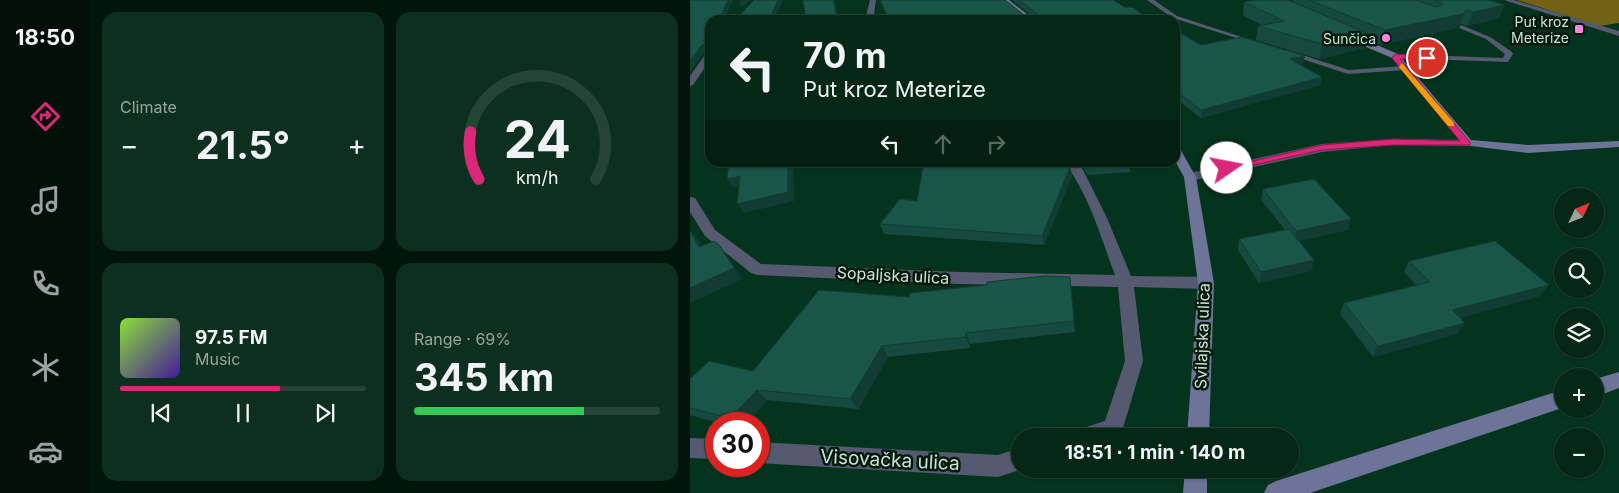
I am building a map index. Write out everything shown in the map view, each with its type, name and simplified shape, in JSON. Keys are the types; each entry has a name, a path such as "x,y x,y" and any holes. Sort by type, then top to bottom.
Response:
{"street":[{"path":"870,15 873,0"},
{"path":"1005,0 1024,15"},
{"path":"1507,0 1619,34"},
{"path":"1342,34 1395,56 1467,143"},
{"path":"690,83 705,61"},
{"path":"1190,177 1322,148 1393,142 1467,143 1528,149 1619,144"},
{"name":"Svilajska ulica","path":"1180,159 1190,177 1206,283 1198,428"},
{"path":"1075,167 1100,218 1125,280 1134,361 1113,428"},
{"name":"Sopaljska ulica","path":"690,201 710,233 758,269 959,278 1206,283"},
{"path":"1604,385 1619,380"},
{"path":"1276,493 1554,401"},
{"path":"690,448 705,449"},
{"name":"Visovačka ulica","path":"770,453 998,466 1011,462"},
{"path":"1195,493 1196,478"}],"lane":[{"path":"1150,0 1172,15"},
{"path":"1180,19 1200,27 1266,45"},
{"path":"1395,56 1505,60 1509,54 1488,38 1461,27"},
{"path":"1284,51 1348,72 1404,68"}],"shaded area":[{"path":"1517,0 1619,0 1619,23 1599,26"}],"building":[{"path":"690,0 728,0 721,15 705,15 705,44 702,45 690,61"},
{"path":"754,0 778,0 771,15 740,15"},
{"path":"803,0 833,0 837,15 805,15"},
{"path":"880,0 1005,0 1024,15 888,15"},
{"path":"1019,0 1113,0 1126,8 1131,7 1144,15 1034,15 1036,13"},
{"path":"1288,0 1369,34 1322,44 1258,26 1284,21 1244,2"},
{"path":"1309,0 1416,0 1436,7 1443,5 1435,0 1489,0 1505,5 1473,12 1466,10 1463,14 1385,30"},
{"path":"1180,33 1201,45 1242,37 1305,56 1290,59 1322,77 1201,110 1180,94"},
{"path":"728,167 788,167 788,192 737,204 740,176 727,179"},
{"path":"923,167 1070,167 1042,236 880,224 900,199 917,201"},
{"path":"1314,179 1351,219 1296,231 1263,189"},
{"path":"1289,229 1314,260 1261,272 1239,239"},
{"path":"690,231 699,247 714,241 720,246 734,268 690,288"},
{"path":"1495,241 1549,285 1452,310 1465,323 1378,346 1344,303 1430,282 1409,261"},
{"path":"1045,276 1070,277 1074,321 966,333 965,337 882,346 850,399 757,390 736,412 706,412 690,408 690,379 709,361 753,371 819,290 909,297 910,293 987,285 987,282"}],"slow traffic":[{"path":"1402,65 1451,125"}],"place":[{"name":"Put kroz Meterize","path":"1579,29"},
{"name":"Sunčica","path":"1386,38"}],"route":[{"path":"1227,168 1322,148 1393,142 1467,143 1395,56 1427,58"}]}
